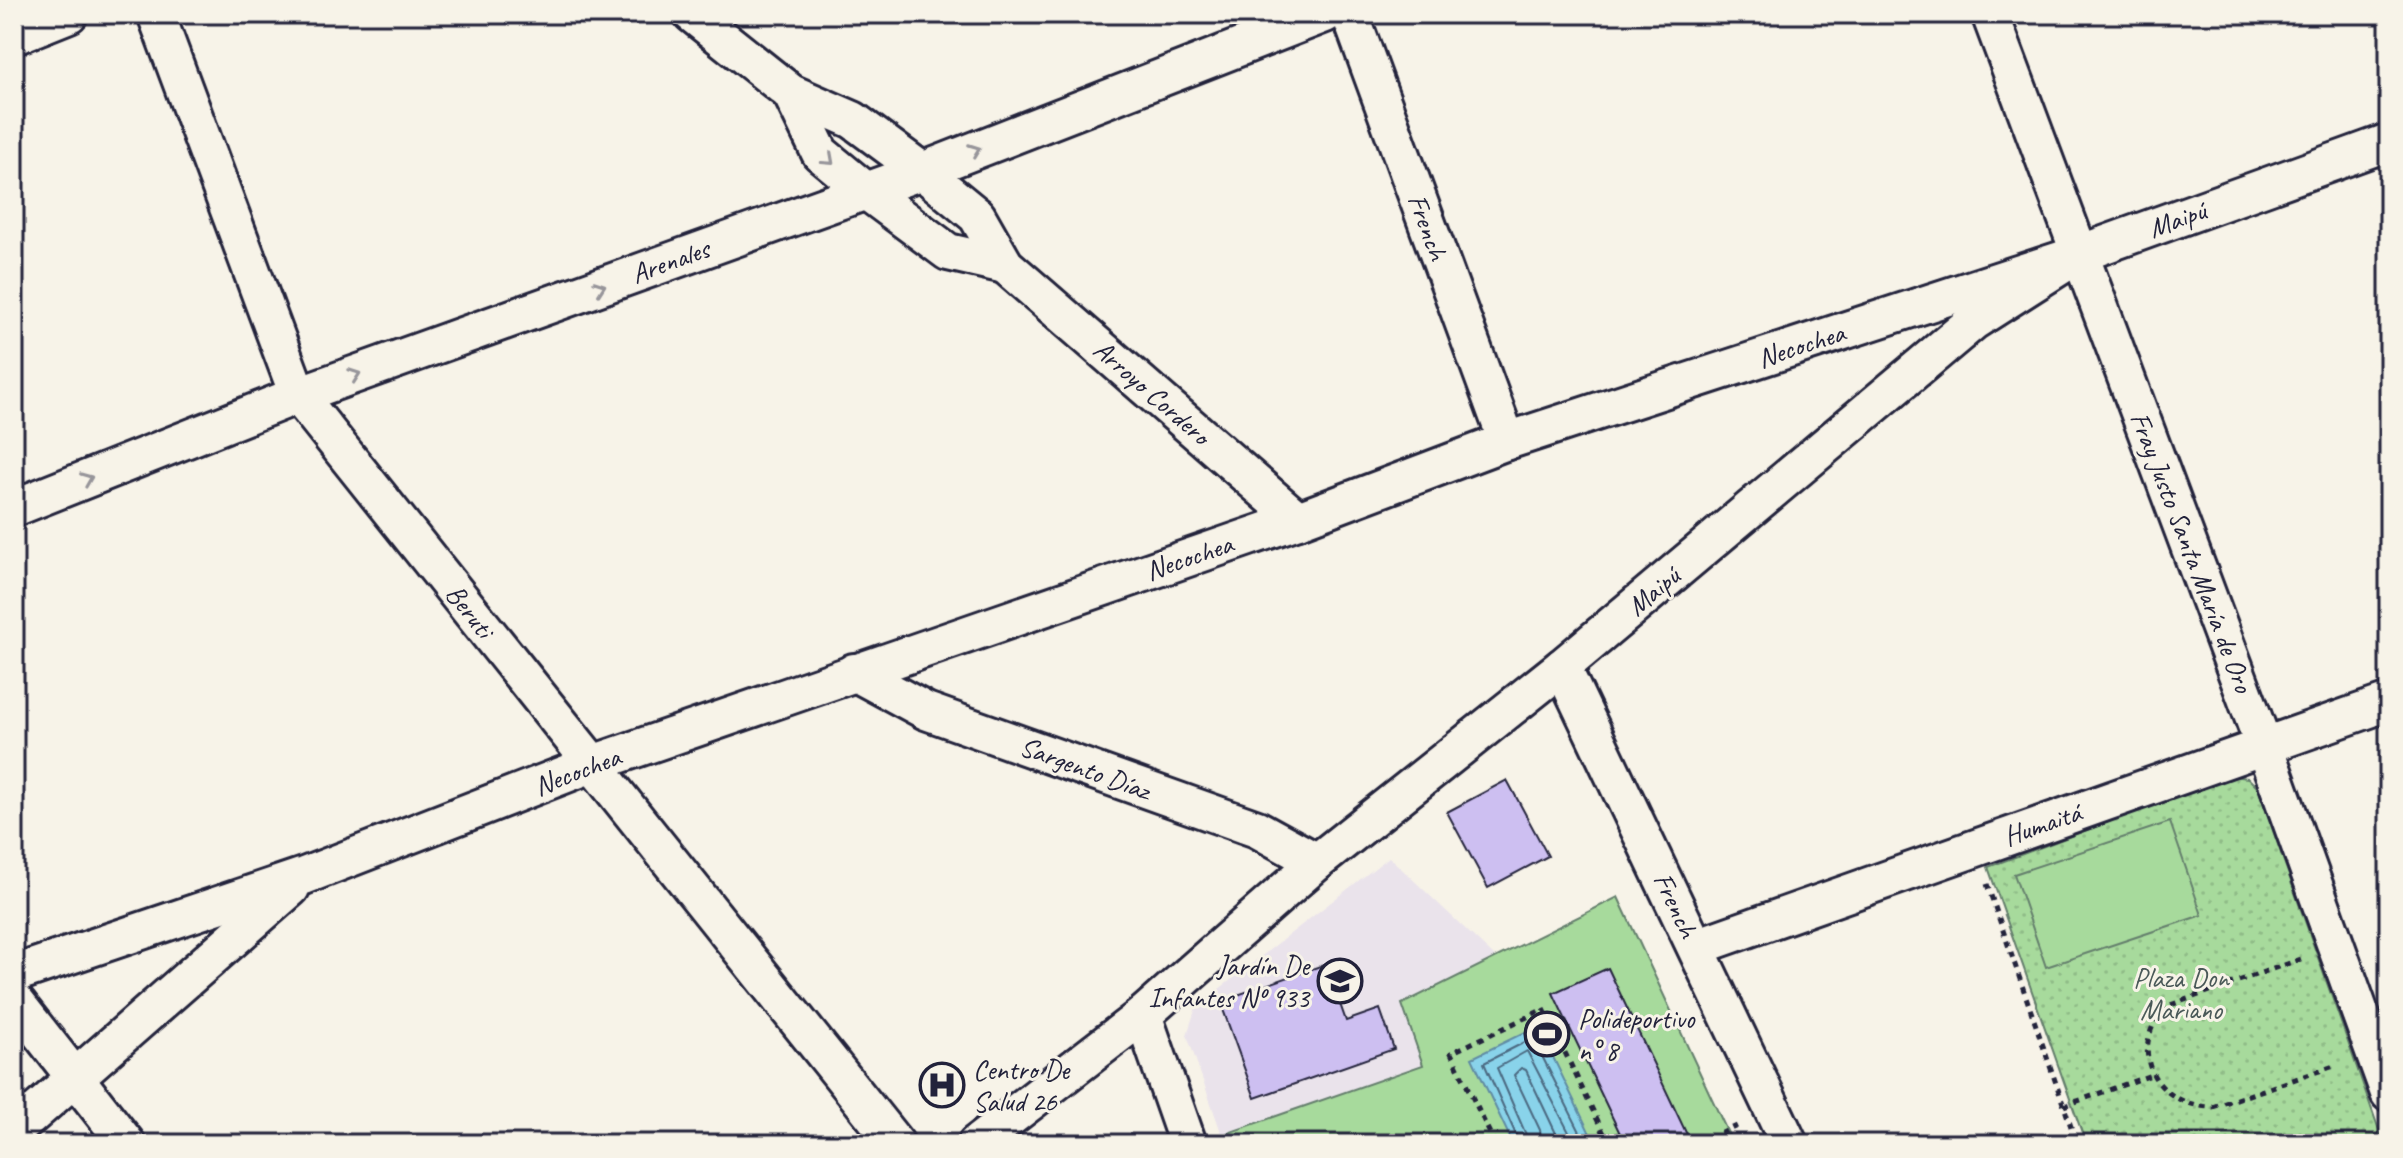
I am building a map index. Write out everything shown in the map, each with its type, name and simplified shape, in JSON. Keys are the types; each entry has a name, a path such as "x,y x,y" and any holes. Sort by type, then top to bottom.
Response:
{"street":[{"path":"14,36 69,14"},
{"name":"Beruti","path":"156,14 298,395 896,1144"},
{"name":"Arroyo Cordero","path":"692,14 791,93 853,120 977,216 1005,265 1298,520"},
{"name":"Arenales","path":"14,508 298,395 922,171 1325,14"},
{"name":"French","path":"1350,14 1507,441"},
{"name":"Fray Justo Santa María de Oro","path":"1990,14 2264,746 2389,1093"},
{"name":"Arroyo Cordero","path":"791,93 820,153 866,191 948,252 1005,265"},
{"name":"Maipú","path":"976,1144 1143,1015 1317,862 1562,667 1974,321 2079,254 2389,142"},
{"name":"Necochea","path":"14,974 304,876 592,764 1298,520 1507,441 2079,254"},
{"name":"French","path":"1562,667 1789,1144"},
{"name":"Sargento Díaz","path":"854,672 926,711 1257,829 1317,862"},
{"name":"Humaitá","path":"1696,947 2389,702"},
{"name":"Necochea","path":"14,1131 76,1080 304,876"},
{"path":"14,1000 127,1144"},
{"path":"1143,1015 1188,1144"}],"path":[{"path":"1975,848 2077,1144"},
{"path":"2336,946 2165,1007 2153,1021 2147,1042 2148,1062 2158,1085 2173,1097 2192,1106 2213,1107 2375,1052"},
{"path":"1495,1144 1451,1053 1544,1009 1609,1144"},
{"path":"2064,1106 2154,1074"}],"shaded area":[{"name":"Jardín De Infantes Nº 933","path":"1389,857 1496,958 1403,1004 1423,1065 1222,1135 1187,1035 1196,1007"}],"green space":[{"name":"Plaza Don Mariano","path":"2231,776 2248,778 2258,788 2384,1144 2086,1144 1988,867"},
{"path":"2170,822 2202,915 2046,967 2014,874"},
{"name":"Polideportivo n° 8","path":"1618,897 1733,1144 1225,1144 1222,1135 1423,1065 1402,1004"}],"water":[{"path":"1538,1026 1595,1144 1513,1144 1472,1058"}],"building":[{"path":"1507,780 1548,856 1488,888 1447,812"},
{"path":"1326,964 1346,1021 1380,1009 1394,1049 1255,1098 1220,1001"},
{"name":"Polideportivo n° 8","path":"1608,968 1690,1141 1685,1144 1625,1144 1553,993"}],"place":[{"name":"Jardín De Infantes Nº 933","path":"1340,981"},
{"name":"Polideportivo n° 8","path":"1547,1034"},
{"name":"Centro De Salud 26","path":"942,1085"}]}
